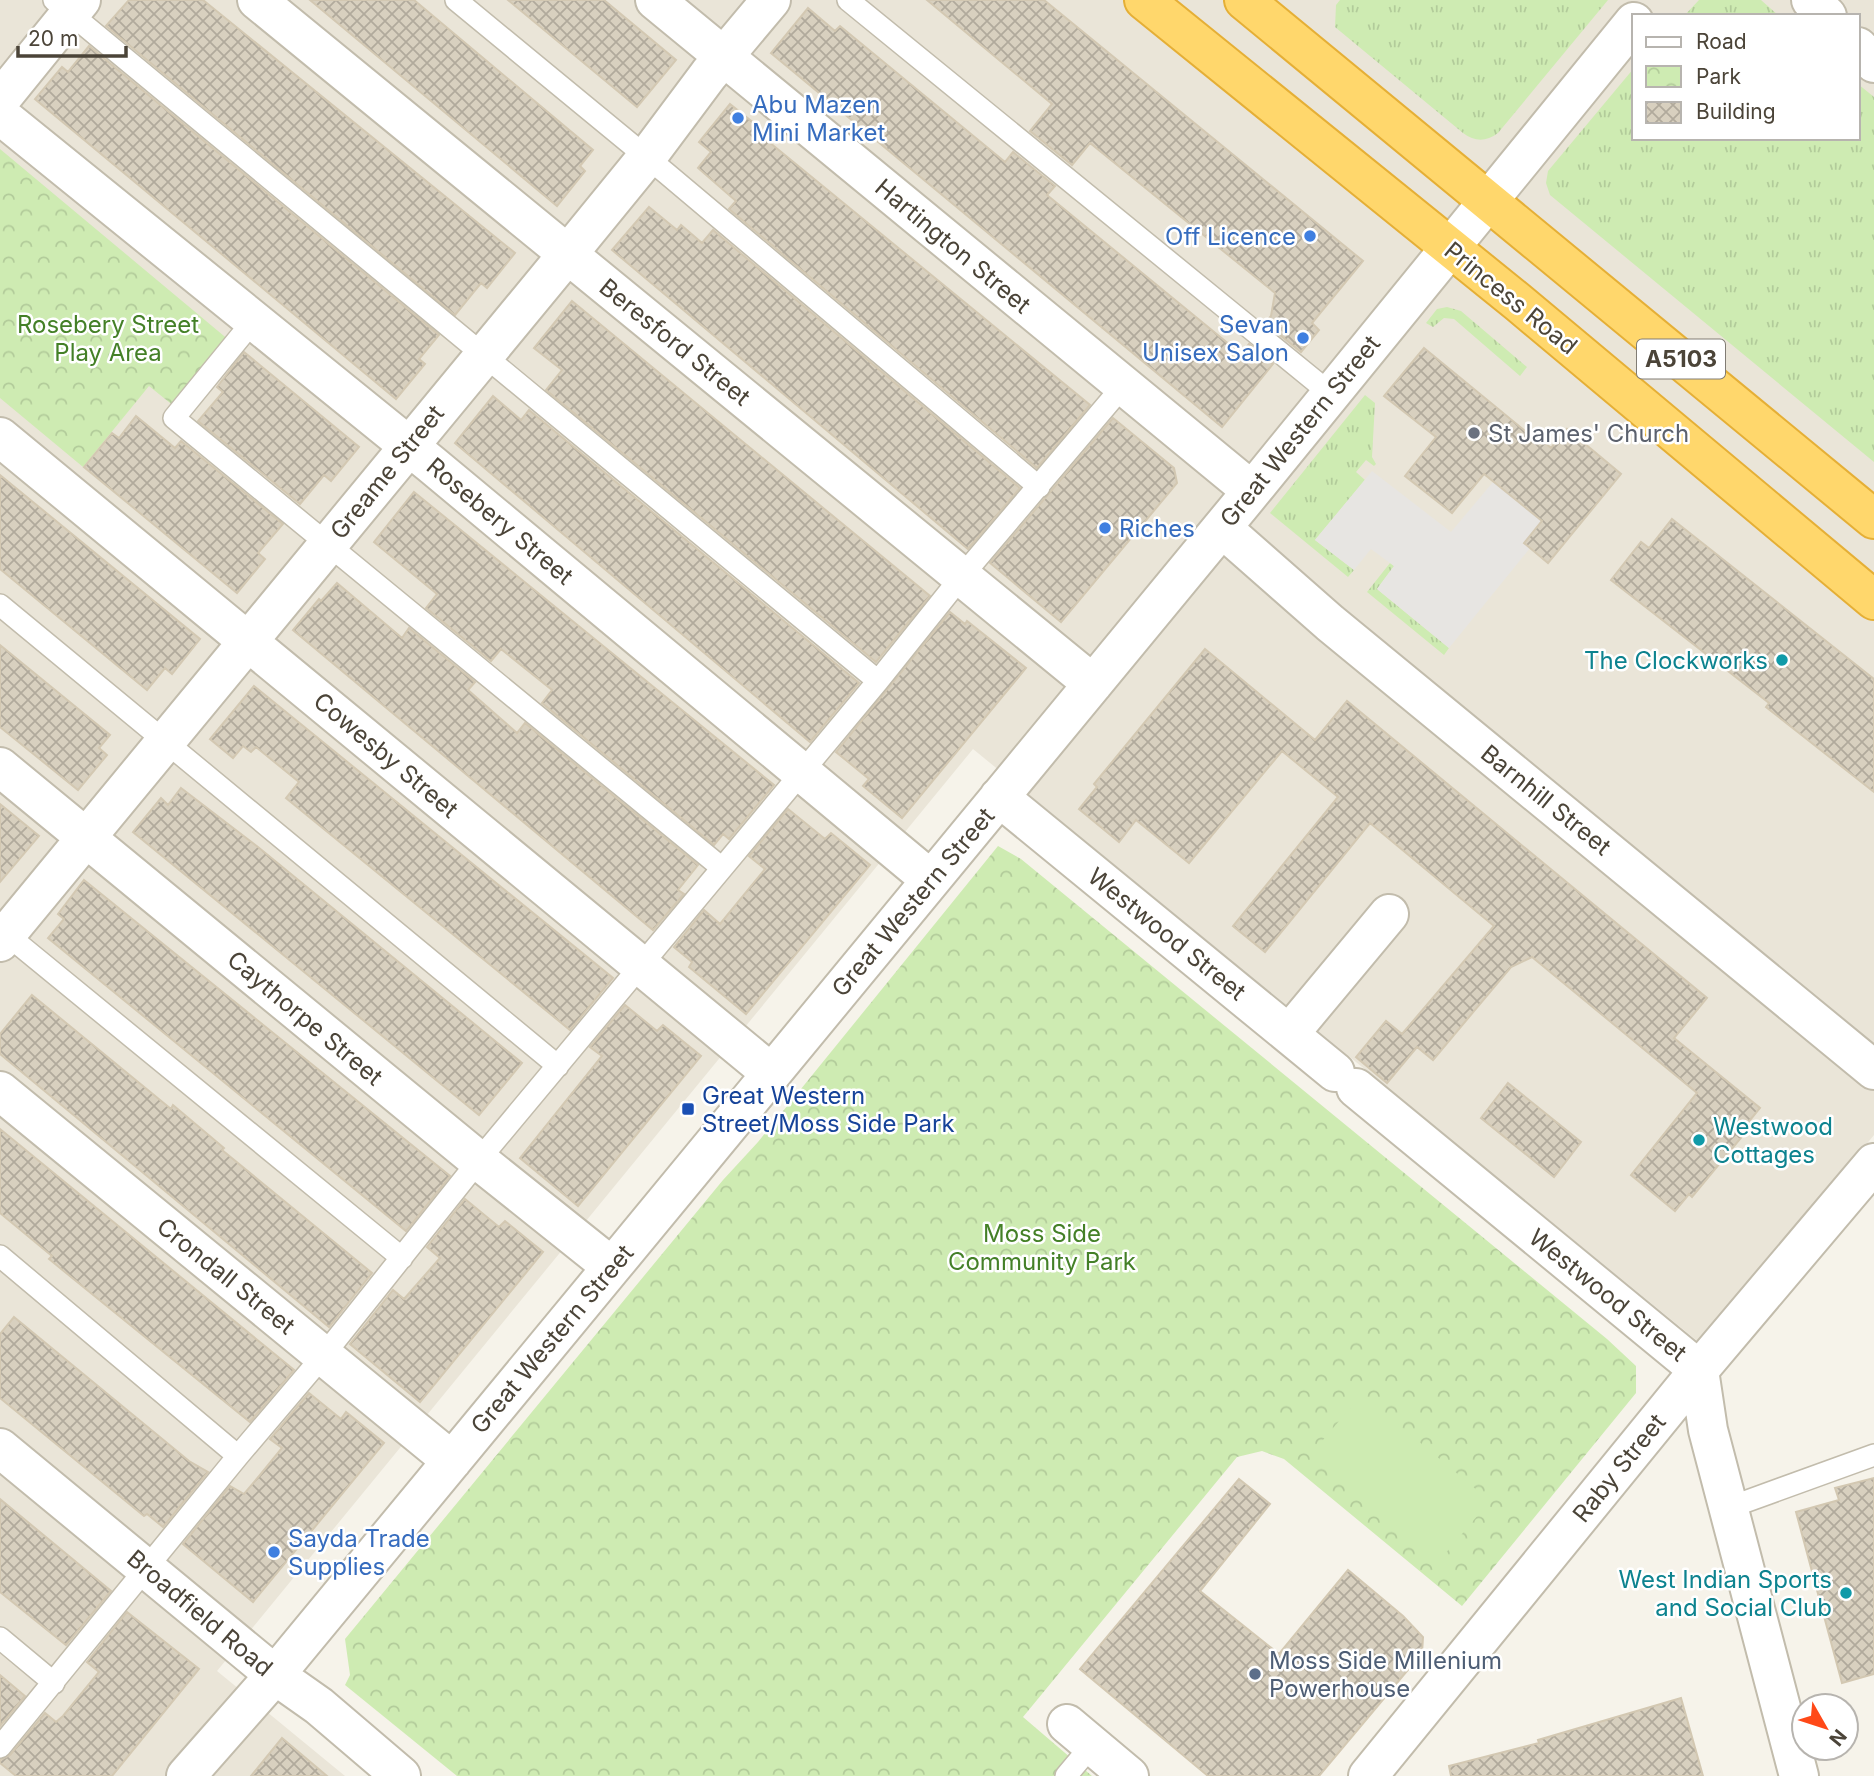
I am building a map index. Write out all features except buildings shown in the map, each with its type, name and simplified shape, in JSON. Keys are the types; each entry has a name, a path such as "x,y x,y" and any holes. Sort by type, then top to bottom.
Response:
{"highway":[{"name":"Princess Road","path":"1144,0 1519,303 1874,600"},
{"name":"A5103","path":"1244,0 1874,519"}],"street":[{"name":"Beresford Street","path":"257,0 1093,684"},
{"name":"Hartington Street","path":"655,0 1252,491"},
{"name":"Greame Street","path":"2,935 328,545 647,157 771,0"},
{"path":"1641,14 1654,0"},
{"path":"1811,0 1825,14"},
{"path":"0,100 69,5"},
{"name":"Great Western Street","path":"186,1776 275,1675 452,1461 1222,528 1632,24"},
{"path":"1860,49 1874,63"},
{"name":"Rosebery Street","path":"0,114 409,446 931,880"},
{"name":"Cowesby Street","path":"0,437 771,1073"},
{"name":"Barnhill Street","path":"1222,528 1330,623 1874,1070"},
{"name":"Caythorpe Street","path":"0,766 612,1267"},
{"name":"Westwood Street","path":"999,797 1699,1370 1708,1430 1799,1776"},
{"path":"1289,1034 1389,914"},
{"name":"Crondall Street","path":"0,1091 452,1461"},
{"name":"Raby Street","path":"1368,1776 1699,1370 1874,1163"},
{"name":"Broadfield Road","path":"0,1448 275,1675 319,1706 401,1776"},
{"path":"1079,1734 1129,1776"}],"lane":[{"path":"456,0 1039,487"},
{"path":"848,0 1331,394"},
{"path":"69,5 878,681"},
{"path":"254,320 174,418 722,868"},
{"path":"0,1747 323,1356 478,1160 1123,386"},
{"path":"0,605 558,1066"},
{"path":"2,935 402,1258"},
{"path":"0,1256 238,1456"},
{"path":"1728,1508 1874,1455"},
{"path":"0,1638 54,1683"},
{"path":"1066,1776 1079,1734"}],"shaded area":[{"path":"0,0 1874,0 1874,1135 1701,1344 973,749 217,1671 345,1776 0,1776"},
{"path":"1372,471 1451,532 1493,482 1542,521 1524,543 1530,548 1449,648 1377,589 1394,566 1371,549 1354,570 1315,540"}],"green space":[{"path":"1340,0 1608,0 1498,133 1480,140 1463,133 1335,27 1336,5"},
{"path":"1699,0 1761,0 1777,14 1686,14"},
{"path":"1632,70 1632,140 1860,140 1860,86 1874,97 1874,462 1550,195 1546,183 1548,171"},
{"name":"Rosebery Street Play Area","path":"0,149 230,341 175,407 149,386 83,467 0,398"},
{"path":"1447,307 1461,311 1527,367 1520,376 1454,319 1444,318 1433,327 1426,323 1437,309"},
{"path":"1365,395 1375,403 1372,457 1376,464 1374,466 1366,460 1356,472 1365,480 1315,540 1354,570 1348,577 1270,513"},
{"path":"1390,563 1394,566 1377,589 1449,648 1444,655 1367,592"},
{"name":"Moss Side Community Park","path":"998,846 1021,859 1607,1339 1636,1366 1636,1393 1462,1606 1284,1459 1262,1451 1237,1457 1023,1717 1092,1776 457,1776 345,1685 350,1675 345,1639 723,1180 758,1142"},
{"path":"1362,1394 1490,1501 1439,1561 1311,1454"}],"place":[{"name":"Abu Mazen Mini Market","path":"738,118"},
{"name":"Off Licence","path":"1310,236"},
{"name":"Sevan Unisex Salon","path":"1303,338"},
{"name":"St James' Church","path":"1474,433"},
{"name":"Riches","path":"1105,528"},
{"name":"The Clockworks","path":"1782,660"},
{"name":"Great Western Street/Moss Side Park","path":"688,1109"},
{"name":"Westwood Cottages","path":"1699,1140"},
{"name":"Sayda Trade Supplies","path":"274,1552"},
{"name":"West Indian Sports and Social Club","path":"1846,1593"},
{"name":"Moss Side Millenium Powerhouse","path":"1255,1674"}]}
